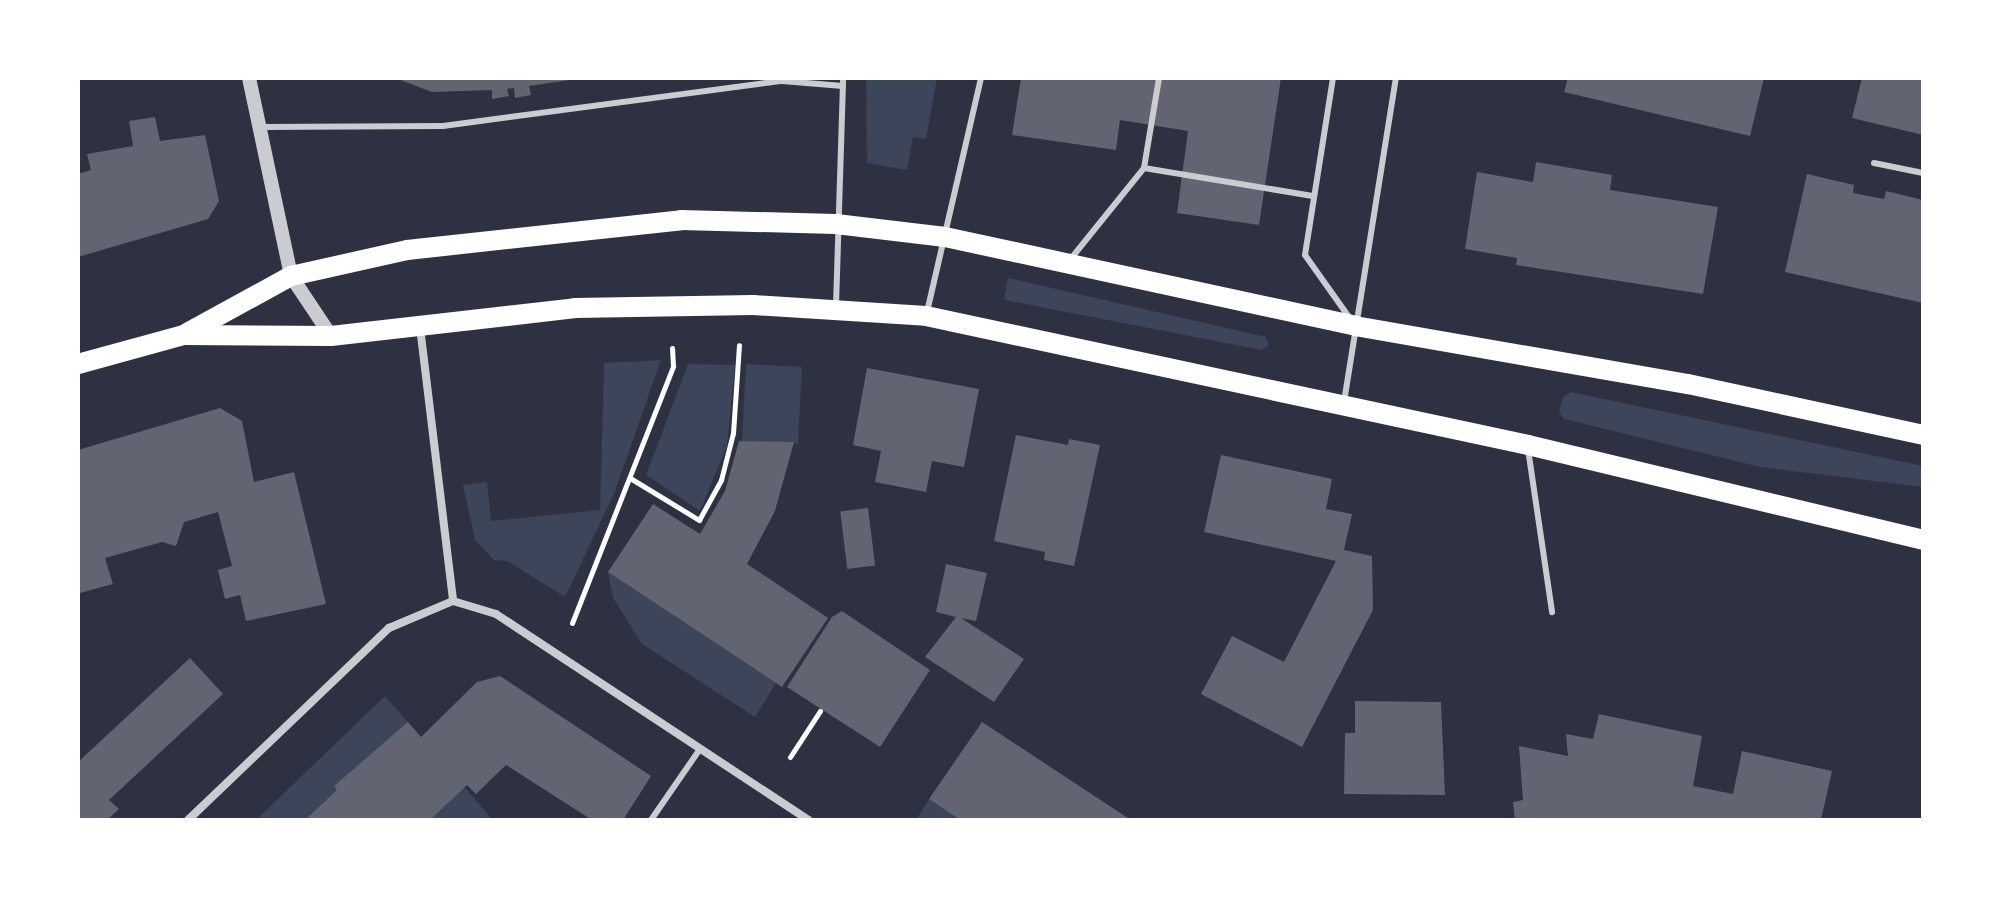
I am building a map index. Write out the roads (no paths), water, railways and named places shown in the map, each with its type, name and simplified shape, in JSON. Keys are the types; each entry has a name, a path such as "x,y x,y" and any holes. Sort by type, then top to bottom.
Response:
{"main road":[{"path":"78,364 184,335 291,276 407,250 530,234 681,220 836,224 945,237 1355,326 1688,384 1923,435"},
{"path":"184,335 331,336 420,322 669,303 836,308 926,316 1528,445 1923,540"}],"street":[{"path":"249,78 291,276 331,336"},
{"path":"420,322 453,601"},
{"path":"188,820 389,628 453,601 496,614 809,820"}],"lane":[{"path":"836,308 836,224 843,78"},
{"path":"926,316 981,78"},
{"path":"1067,264 1144,168 1159,78"},
{"path":"1333,78 1305,255 1355,326"},
{"path":"1344,406 1396,78"},
{"path":"258,127 443,126 782,81 843,86"},
{"path":"1874,163 1923,173"},
{"path":"1144,168 1313,196"},
{"path":"1528,445 1552,612"},
{"path":"651,820 700,749"}]}
